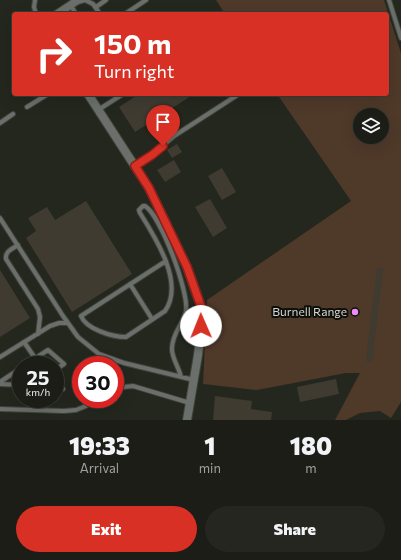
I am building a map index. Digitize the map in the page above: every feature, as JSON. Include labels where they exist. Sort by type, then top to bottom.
[{"type":"street","points":[[89,96],[149,188],[187,267],[203,312],[198,355],[187,420]]},
{"type":"lane","points":[[35,0],[34,7],[35,12]]},
{"type":"lane","points":[[62,12],[75,0]]},
{"type":"lane","points":[[58,12],[85,0],[93,4],[99,12]]},
{"type":"lane","points":[[96,7],[106,0]]},
{"type":"lane","points":[[127,12],[146,0]]},
{"type":"lane","points":[[389,0],[401,38]]},
{"type":"lane","points":[[71,5],[75,12]]},
{"type":"lane","points":[[27,107],[45,96]]},
{"type":"lane","points":[[98,110],[120,96]]},
{"type":"lane","points":[[135,166],[152,155],[174,136],[236,96]]},
{"type":"lane","points":[[0,123],[13,114]]},
{"type":"lane","points":[[166,261],[81,316],[82,320],[88,326],[102,332],[126,337],[165,311],[169,305],[171,292],[166,261],[159,245],[139,210],[143,206],[148,208],[167,242],[184,292],[186,311],[173,338],[172,350],[172,354],[179,368],[181,377]]},
{"type":"lane","points":[[0,218],[78,337],[99,354],[124,363],[194,380]]},
{"type":"lane","points":[[18,245],[8,252],[6,259],[38,309],[40,321],[38,334]]},
{"type":"lane","points":[[130,284],[152,319]]},
{"type":"lane","points":[[0,357],[50,326],[59,323],[68,323]]},
{"type":"lane","points":[[24,342],[34,356]]},
{"type":"lane","points":[[38,356],[48,350],[55,356]]},
{"type":"lane","points":[[0,383],[12,374]]},
{"type":"lane","points":[[0,383],[12,384]]},
{"type":"lane","points":[[124,387],[133,386],[190,403]]},
{"type":"lane","points":[[0,409],[64,411],[81,408]]},
{"type":"shaded area","points":[[216,0],[384,0],[388,12],[224,12]]},
{"type":"shaded area","points":[[389,16],[401,53],[401,402],[391,418],[380,411],[360,413],[346,420],[335,420],[360,373],[346,373],[257,390],[203,384],[207,300],[351,201],[278,96],[389,96]]},
{"type":"building","points":[[136,96],[191,96],[135,132],[119,107]]},
{"type":"building","points":[[166,115],[176,131],[164,138],[154,122]]},
{"type":"building","points":[[177,144],[182,152],[172,158],[167,150]]},
{"type":"building","points":[[174,160],[181,172],[165,182],[157,170]]},
{"type":"building","points":[[222,168],[236,192],[222,200],[208,176]]},
{"type":"building","points":[[210,199],[227,228],[213,237],[195,207]]},
{"type":"building","points":[[86,201],[132,274],[72,312],[26,238],[36,231],[28,218],[47,207],[55,220]]},
{"type":"building","points":[[377,268],[383,269],[372,362],[366,361]]},
{"type":"building","points":[[0,270],[30,318],[0,337]]},
{"type":"building","points":[[336,379],[339,394],[300,402],[297,387]]},
{"type":"building","points":[[215,396],[252,401],[251,409],[272,412],[271,420],[213,420]]},
{"type":"place","name":"Burnell Range","points":[[355,312]]},
{"type":"route","points":[[163,146],[135,166],[149,188],[187,267],[203,312],[201,326]]}]
